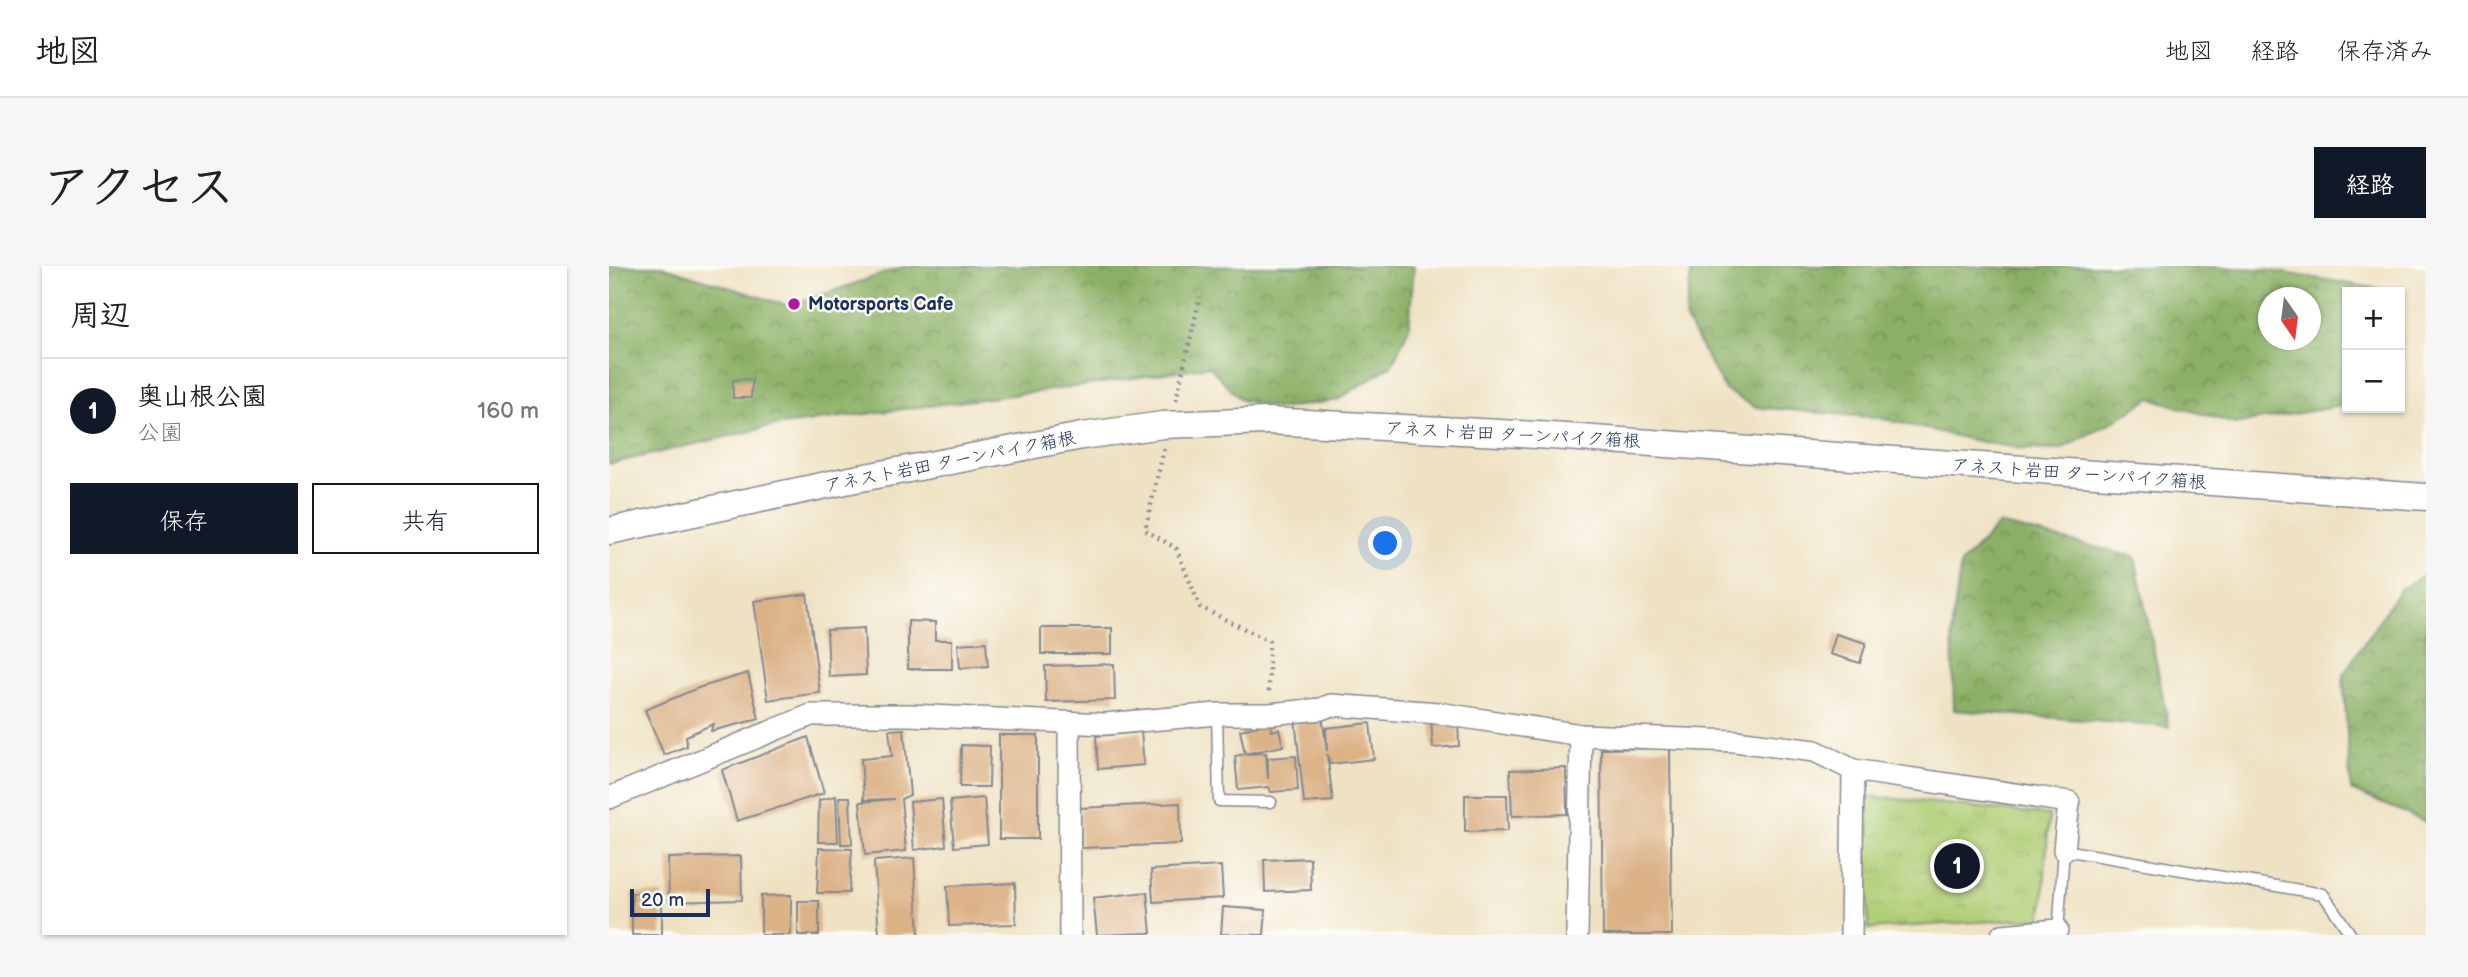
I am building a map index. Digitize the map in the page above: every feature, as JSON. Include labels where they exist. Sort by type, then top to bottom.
[{"type":"street","name":"アネスト岩田 ターンパイク箱根","points":[[609,531],[850,480],[1082,436],[1163,425],[1267,421],[1537,435],[2426,497]]},
{"type":"street","points":[[609,798],[811,715],[909,715],[1105,724],[1217,714],[1269,714],[1321,709],[1331,705],[1438,713],[1581,735],[1735,741],[1815,751],[1853,771],[2069,802],[2064,850]]},
{"type":"street","points":[[1069,722],[1070,935]]},
{"type":"street","points":[[1577,935],[1581,735]]},
{"type":"street","points":[[1851,935],[1853,771]]},
{"type":"street","points":[[2002,935],[2058,933]]},
{"type":"lane","points":[[1217,714],[1219,801],[1271,802]]},
{"type":"lane","points":[[2058,933],[2064,850],[2323,894],[2351,935]]},
{"type":"path","points":[[1176,401],[1200,297]]},
{"type":"path","points":[[1164,449],[1146,530],[1176,548],[1200,607],[1269,641],[1269,714]]},
{"type":"green space","points":[[609,266],[661,266],[789,306],[906,266],[1414,266],[1409,328],[1392,365],[1337,400],[1279,409],[1241,400],[1209,366],[1089,385],[773,426],[609,464]]},
{"type":"green space","points":[[1692,266],[1966,266],[2028,269],[2058,266],[2192,266],[2259,269],[2369,287],[2342,287],[2342,406],[2235,424],[2150,398],[2118,419],[2059,450],[2023,449],[1880,418],[1755,407],[1725,390],[1685,318]]},
{"type":"green space","points":[[1999,524],[2135,557],[2169,727],[1954,710],[1952,626],[1961,564]]},
{"type":"green space","points":[[2426,574],[2426,822],[2351,790],[2343,675],[2400,589]]},
{"type":"green space","points":[[1868,796],[2049,815],[2042,918],[1868,929]]},
{"type":"building","points":[[752,379],[751,398],[733,398],[733,380]]},
{"type":"building","points":[[807,594],[820,693],[768,700],[754,601]]},
{"type":"building","points":[[908,621],[935,622],[935,640],[952,640],[952,669],[908,669]]},
{"type":"building","points":[[864,628],[866,675],[829,677],[827,630]]},
{"type":"building","points":[[1041,628],[1112,628],[1112,654],[1041,654]]},
{"type":"building","points":[[1836,634],[1866,643],[1860,663],[1830,654]]},
{"type":"building","points":[[986,642],[988,666],[960,668],[958,644]]},
{"type":"building","points":[[1114,664],[1115,700],[1046,702],[1045,666]]},
{"type":"building","points":[[748,673],[759,719],[711,731],[713,724],[686,736],[687,746],[664,755],[645,710],[698,688]]},
{"type":"building","points":[[1321,709],[1327,751],[1326,728],[1370,723],[1374,759],[1330,764],[1327,754],[1333,801],[1304,803],[1295,719]]},
{"type":"building","points":[[1269,714],[1272,731],[1279,729],[1283,746],[1245,754],[1240,730],[1258,726],[1256,717]]},
{"type":"building","points":[[1458,718],[1459,746],[1433,748],[1431,719]]},
{"type":"building","points":[[904,729],[910,795],[901,799],[906,851],[865,855],[860,802],[894,799],[864,800],[861,759],[892,756],[889,730]]},
{"type":"building","points":[[1141,732],[1144,765],[1098,769],[1096,736]]},
{"type":"building","points":[[999,735],[1038,735],[1038,839],[999,839]]},
{"type":"building","points":[[808,737],[824,793],[737,821],[722,770]]},
{"type":"building","points":[[961,745],[990,746],[989,787],[960,787]]},
{"type":"building","points":[[1670,748],[1672,935],[1603,935],[1601,749]]},
{"type":"building","points":[[1266,753],[1268,779],[1268,758],[1296,756],[1298,790],[1271,792],[1269,787],[1238,790],[1235,756]]},
{"type":"building","points":[[1566,768],[1567,814],[1512,816],[1510,770]]},
{"type":"building","points":[[1465,795],[1507,795],[1508,831],[1465,832]]},
{"type":"building","points":[[836,796],[838,842],[818,842],[819,800]]},
{"type":"building","points":[[839,797],[850,797],[852,844],[841,844]]},
{"type":"building","points":[[984,798],[988,844],[954,847],[950,801]]},
{"type":"building","points":[[942,799],[946,846],[914,850],[910,802]]},
{"type":"building","points":[[1180,803],[1181,844],[1081,848],[1080,808]]},
{"type":"building","points":[[819,848],[852,849],[849,893],[817,893]]},
{"type":"building","points":[[741,856],[742,900],[669,902],[668,858]]},
{"type":"building","points":[[914,858],[919,935],[879,935],[874,861]]},
{"type":"building","points":[[1310,858],[1311,890],[1265,892],[1264,860]]},
{"type":"building","points":[[1221,866],[1223,898],[1153,902],[1151,870]]},
{"type":"building","points":[[1015,883],[1016,924],[949,926],[947,886]]},
{"type":"building","points":[[1147,892],[1151,933],[1097,935],[1093,898]]},
{"type":"building","points":[[632,893],[662,894],[662,935],[632,935]]},
{"type":"building","points":[[791,895],[791,935],[761,935],[761,896]]},
{"type":"building","points":[[798,901],[819,901],[819,935],[798,935]]},
{"type":"building","points":[[1223,907],[1266,910],[1264,935],[1221,934]]},
{"type":"place","name":"Motorsports Cafe","points":[[794,304]]},
{"type":"place","name":"奥山根公園","points":[[1957,866]]}]
